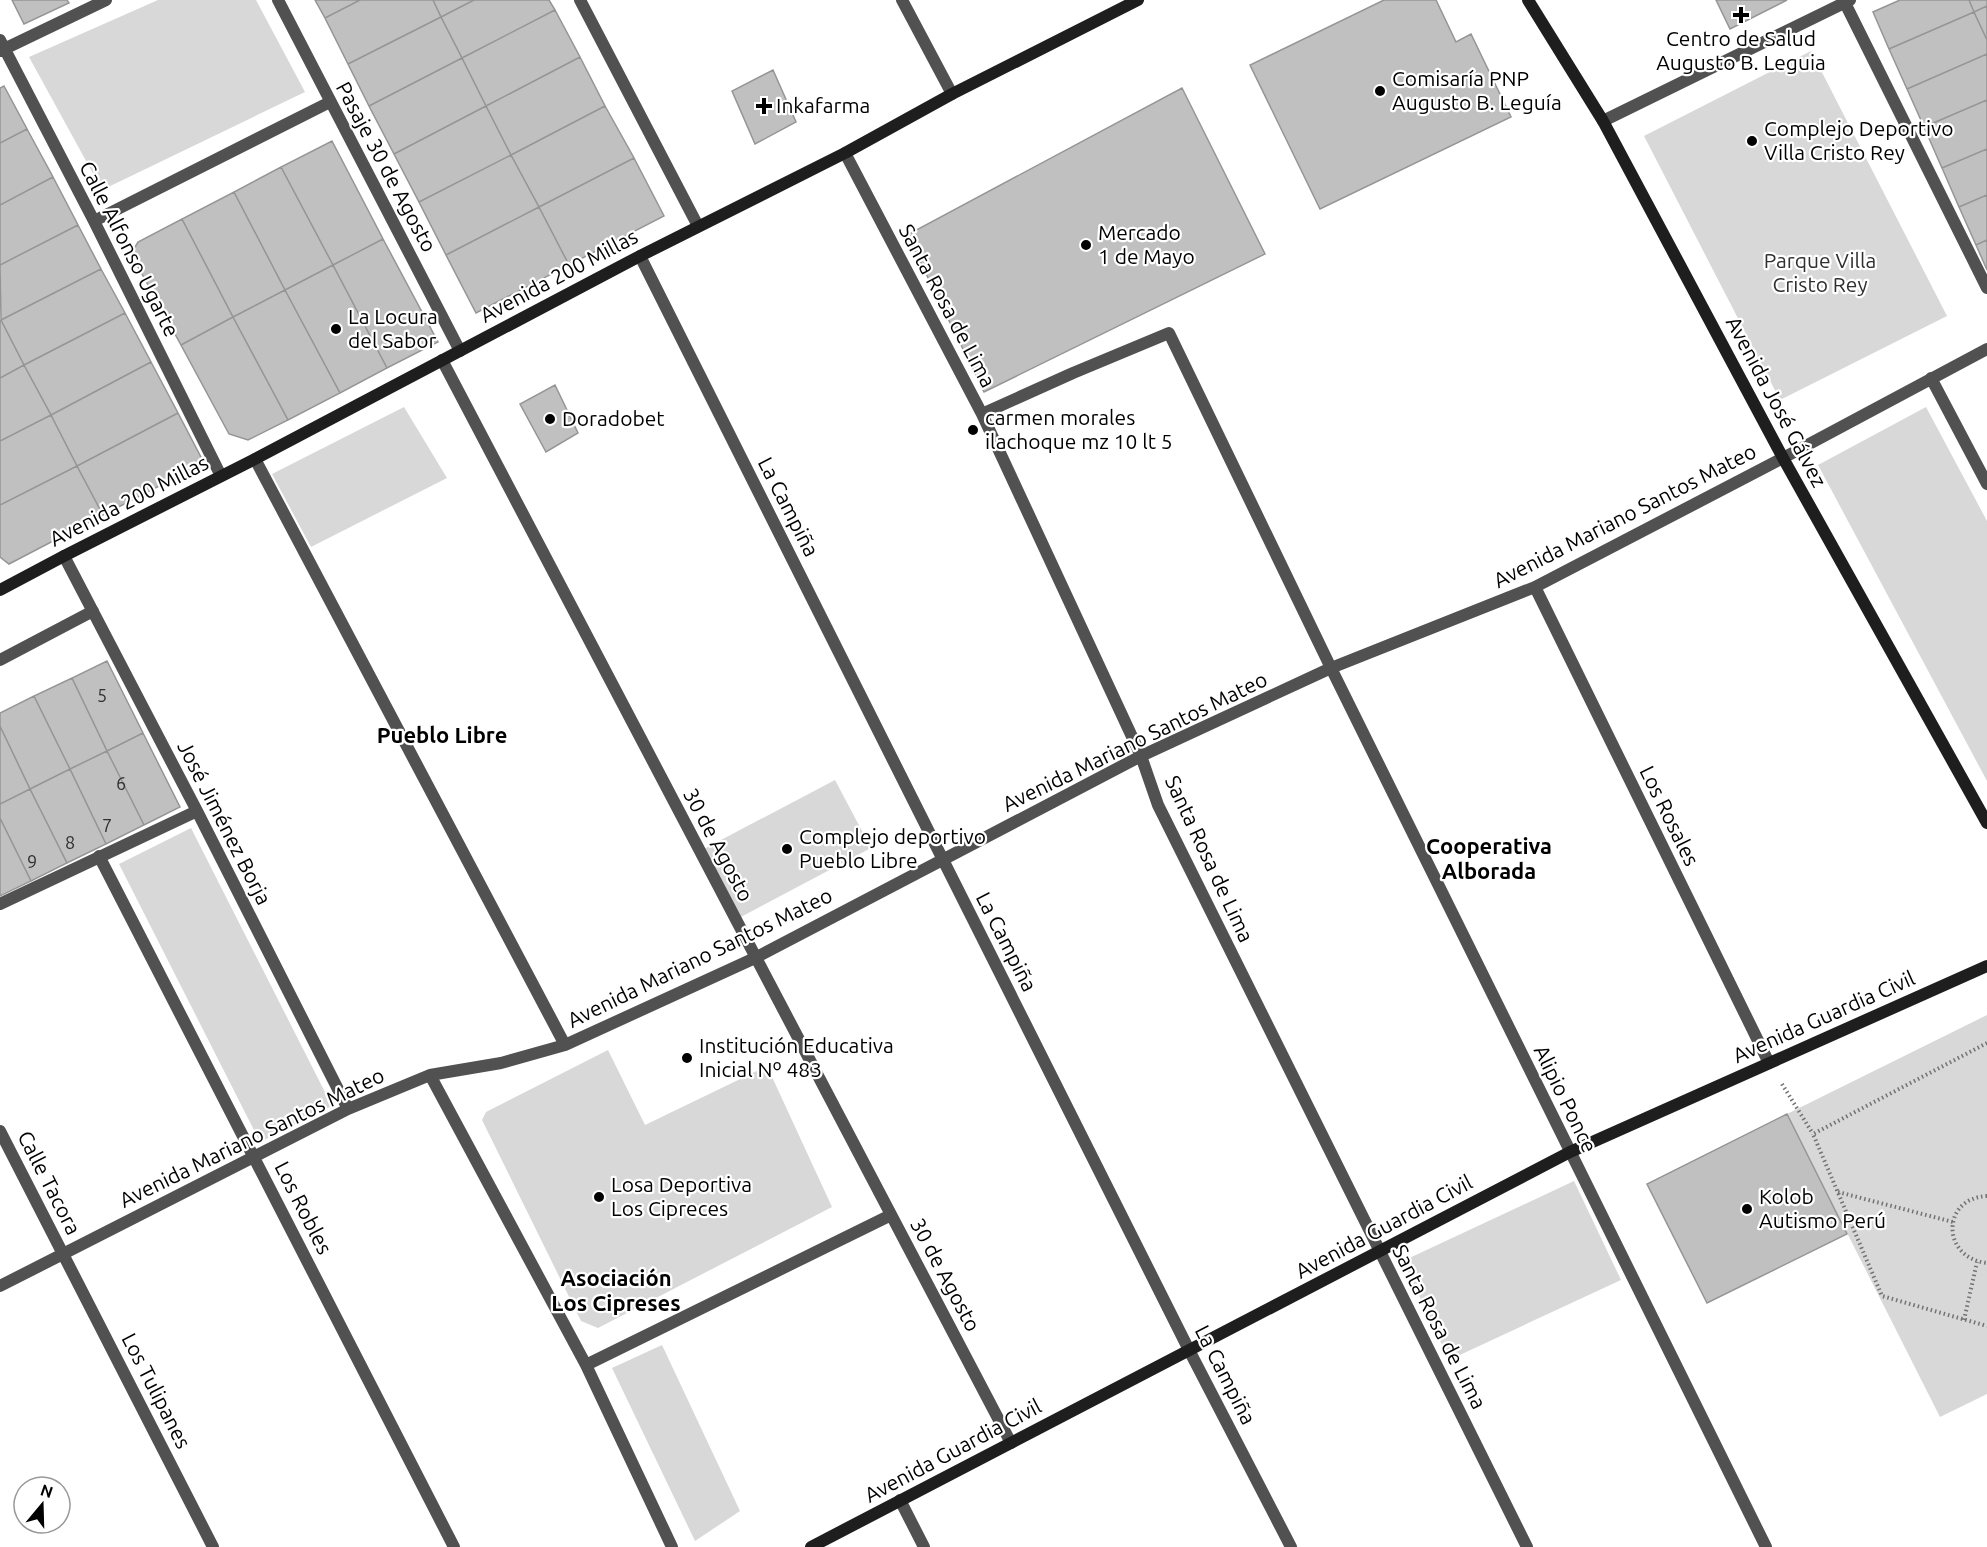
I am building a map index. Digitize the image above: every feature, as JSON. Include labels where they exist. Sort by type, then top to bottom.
[{"type":"street","points":[[1,47],[106,0]]},
{"type":"street","name":"Pasaje 30 de Agosto","points":[[278,0],[460,351]]},
{"type":"street","points":[[580,0],[698,226]]},
{"type":"street","points":[[902,0],[952,94]]},
{"type":"street","name":"Avenida 200 Millas","points":[[0,590],[698,226],[845,153],[952,94],[1138,0]]},
{"type":"street","name":"Avenida José Gálvez","points":[[1528,0],[1604,121],[1783,458],[1987,823]]},
{"type":"street","points":[[1604,121],[1847,1],[1987,288]]},
{"type":"street","name":"Calle Alfonso Ugarte","points":[[1,47],[94,221],[221,476]]},
{"type":"street","points":[[94,221],[330,102]]},
{"type":"street","name":"Santa Rosa de Lima","points":[[845,153],[982,414],[1141,756],[1158,805],[1527,1547]]},
{"type":"street","name":"La Campiña","points":[[640,256],[1189,1350],[1291,1547]]},
{"type":"street","name":"Alipio Ponce","points":[[982,414],[1073,372],[1169,333],[1331,668],[1766,1547]]},
{"type":"street","name":"Avenida Mariano Santos Mateo","points":[[0,1286],[348,1108],[430,1075],[501,1063],[565,1045],[755,958],[1141,756],[1331,668],[1535,587],[1987,349]]},
{"type":"street","name":"30 de Agosto","points":[[441,360],[1011,1443]]},
{"type":"street","points":[[1931,378],[1987,484]]},
{"type":"street","points":[[255,459],[565,1045]]},
{"type":"street","name":"José Jiménez Borja","points":[[64,556],[348,1108]]},
{"type":"street","name":"Los Rosales","points":[[1535,587],[1769,1063]]},
{"type":"street","points":[[0,660],[93,611]]},
{"type":"street","points":[[0,904],[197,811]]},
{"type":"street","name":"Los Robles","points":[[99,856],[454,1547]]},
{"type":"street","name":"Avenida Guardia Civil","points":[[811,1547],[1570,1152],[1987,966]]},
{"type":"street","points":[[430,1075],[586,1365],[672,1547]]},
{"type":"street","name":"Calle Tacora","points":[[0,1131],[63,1253]]},
{"type":"street","points":[[586,1365],[891,1215]]},
{"type":"street","name":"Los Tulipanes","points":[[63,1253],[213,1547]]},
{"type":"street","points":[[900,1500],[924,1547]]},
{"type":"path","points":[[1813,1134],[1987,1043]]},
{"type":"path","points":[[1769,1063],[1813,1134],[1882,1296],[1987,1326]]},
{"type":"path","points":[[1838,1192],[1953,1222]]},
{"type":"path","points":[[1987,1196],[1970,1199],[1962,1205],[1956,1213],[1952,1232],[1960,1251],[1977,1262],[1987,1263]]},
{"type":"path","points":[[1964,1320],[1977,1262]]},
{"type":"green space","points":[[158,0],[256,0],[305,92],[102,190],[29,57]]},
{"type":"green space","name":"Parque Villa Cristo Rey","points":[[1811,51],[1947,316],[1780,400],[1644,136]]},
{"type":"green space","points":[[404,407],[447,478],[311,547],[272,474]]},
{"type":"green space","points":[[1926,407],[1987,521],[1987,781],[1818,465]]},
{"type":"green space","name":"Complejo deportivo Pueblo Libre","points":[[835,780],[871,848],[737,919],[702,850]]},
{"type":"green space","points":[[191,828],[332,1106],[260,1142],[119,864]]},
{"type":"green space","points":[[1987,1015],[1987,1394],[1940,1417],[1787,1114]]},
{"type":"green space","name":"Losa Deportiva Los Cipreces","points":[[608,1050],[645,1125],[767,1066],[832,1207],[598,1328],[581,1321],[482,1120],[486,1112]]},
{"type":"green space","points":[[1574,1181],[1621,1280],[1449,1360],[1403,1261]]},
{"type":"green space","points":[[662,1345],[740,1511],[695,1541],[612,1368]]},
{"type":"building","points":[[12,0],[67,0],[69,3],[24,24]]},
{"type":"building","points":[[315,0],[360,0],[325,18]]},
{"type":"building","points":[[360,0],[433,0],[441,17],[348,64],[325,18]]},
{"type":"building","points":[[433,0],[474,0],[441,17]]},
{"type":"building","points":[[474,0],[549,0],[555,10],[462,58],[441,17]]},
{"type":"building","name":"Comisaría PNP Augusto B. Leguía","points":[[1384,0],[1436,0],[1456,42],[1471,34],[1511,117],[1320,209],[1250,65]]},
{"type":"building","name":"Centro de Salud Augusto B. Leguia","points":[[1716,0],[1787,0],[1730,29]]},
{"type":"building","points":[[1900,0],[1969,0],[1974,12],[1889,49],[1873,12]]},
{"type":"building","points":[[1969,0],[1987,0],[1987,6],[1974,12]]},
{"type":"building","points":[[1987,6],[1987,40],[1974,12]]},
{"type":"building","points":[[555,10],[580,57],[486,106],[462,58]]},
{"type":"building","points":[[1974,12],[1987,40],[1987,54],[1907,89],[1889,49]]},
{"type":"building","points":[[441,17],[462,58],[369,106],[348,64]]},
{"type":"building","points":[[1987,54],[1987,100],[1924,127],[1907,89]]},
{"type":"building","points":[[580,57],[605,106],[511,155],[486,106]]},
{"type":"building","points":[[462,58],[486,106],[394,154],[369,106]]},
{"type":"building","name":"Inkafarma","points":[[773,70],[796,122],[755,144],[732,91]]},
{"type":"building","points":[[4,86],[27,129],[0,143],[0,88]]},
{"type":"building","name":"Mercado 1 de Mayo","points":[[1182,88],[1265,254],[984,392],[907,235]]},
{"type":"building","points":[[1987,100],[1987,149],[1942,168],[1924,127]]},
{"type":"building","points":[[486,106],[511,155],[419,202],[394,154]]},
{"type":"building","points":[[605,106],[634,158],[539,207],[511,155]]},
{"type":"building","points":[[27,129],[53,177],[0,205],[0,143]]},
{"type":"building","points":[[332,141],[383,239],[333,265],[281,167]]},
{"type":"building","points":[[1987,149],[1987,195],[1959,207],[1942,168]]},
{"type":"building","points":[[511,155],[539,207],[446,255],[419,202]]},
{"type":"building","points":[[634,158],[664,216],[569,265],[539,207]]},
{"type":"building","points":[[281,167],[333,265],[285,290],[234,192]]},
{"type":"building","points":[[53,177],[78,225],[0,265],[0,205]]},
{"type":"building","points":[[234,192],[285,290],[233,317],[182,219]]},
{"type":"building","points":[[1987,195],[1987,240],[1976,245],[1959,207]]},
{"type":"building","points":[[539,207],[569,265],[476,313],[446,255]]},
{"type":"building","points":[[182,219],[233,317],[181,345],[131,254],[138,242]]},
{"type":"building","points":[[78,225],[101,269],[1,320],[0,265]]},
{"type":"building","points":[[383,239],[438,342],[387,368],[333,265]]},
{"type":"building","points":[[1987,240],[1987,270],[1976,245]]},
{"type":"building","name":"La Locura del Sabor","points":[[333,265],[387,368],[340,393],[285,290]]},
{"type":"building","points":[[101,269],[125,313],[24,365],[1,320]]},
{"type":"building","points":[[285,290],[340,393],[288,420],[233,317]]},
{"type":"building","points":[[125,313],[151,362],[51,415],[24,365]]},
{"type":"building","points":[[233,317],[288,420],[248,440],[229,434],[181,345]]},
{"type":"building","points":[[0,321],[24,365],[0,378]]},
{"type":"building","points":[[151,362],[178,413],[77,466],[51,415]]},
{"type":"building","points":[[24,365],[51,415],[0,441],[0,378]]},
{"type":"building","name":"Doradobet","points":[[555,385],[578,433],[546,452],[520,404]]},
{"type":"building","points":[[178,413],[204,463],[103,515],[77,466]]},
{"type":"building","points":[[51,415],[77,466],[0,505],[0,441]]},
{"type":"building","points":[[77,466],[103,515],[9,564],[0,557],[0,505]]},
{"type":"building","points":[[107,661],[143,733],[107,751],[72,678]]},
{"type":"building","points":[[72,678],[107,751],[70,769],[34,696]]},
{"type":"building","points":[[34,696],[70,769],[30,789],[0,726],[0,713]]},
{"type":"building","points":[[0,726],[30,789],[0,804]]},
{"type":"building","points":[[143,733],[180,807],[144,825],[107,751]]},
{"type":"building","points":[[107,751],[144,825],[106,844],[70,769]]},
{"type":"building","points":[[70,769],[106,844],[67,863],[30,789]]},
{"type":"building","points":[[30,789],[67,863],[31,881],[0,818],[0,804]]},
{"type":"building","points":[[0,818],[31,881],[0,896]]},
{"type":"building","name":"Kolob Autismo Perú","points":[[1787,1114],[1847,1234],[1707,1303],[1647,1184]]},
{"type":"place","name":"Centro de Salud Augusto B. Leguia","points":[[1741,15]]},
{"type":"place","name":"Comisaría PNP Augusto B. Leguía","points":[[1380,91]]},
{"type":"place","name":"Inkafarma","points":[[764,106]]},
{"type":"place","name":"Complejo Deportivo Villa Cristo Rey","points":[[1752,141]]},
{"type":"place","name":"Mercado 1 de Mayo","points":[[1086,245]]},
{"type":"place","name":"La Locura del Sabor","points":[[336,329]]},
{"type":"place","name":"Doradobet","points":[[550,419]]},
{"type":"place","name":"carmen morales ilachoque mz 10 lt 5","points":[[973,430]]},
{"type":"place","name":"Complejo deportivo Pueblo Libre","points":[[787,849]]},
{"type":"place","name":"Institución Educativa Inicial Nº 483","points":[[687,1058]]},
{"type":"place","name":"Losa Deportiva Los Cipreces","points":[[599,1197]]},
{"type":"place","name":"Kolob Autismo Perú","points":[[1747,1209]]},
{"type":"district","name":"Pueblo Libre","points":[[442,735]]},
{"type":"district","name":"Cooperativa Alborada","points":[[1489,858]]},
{"type":"district","name":"Asociación Los Cipreses","points":[[616,1290]]}]
